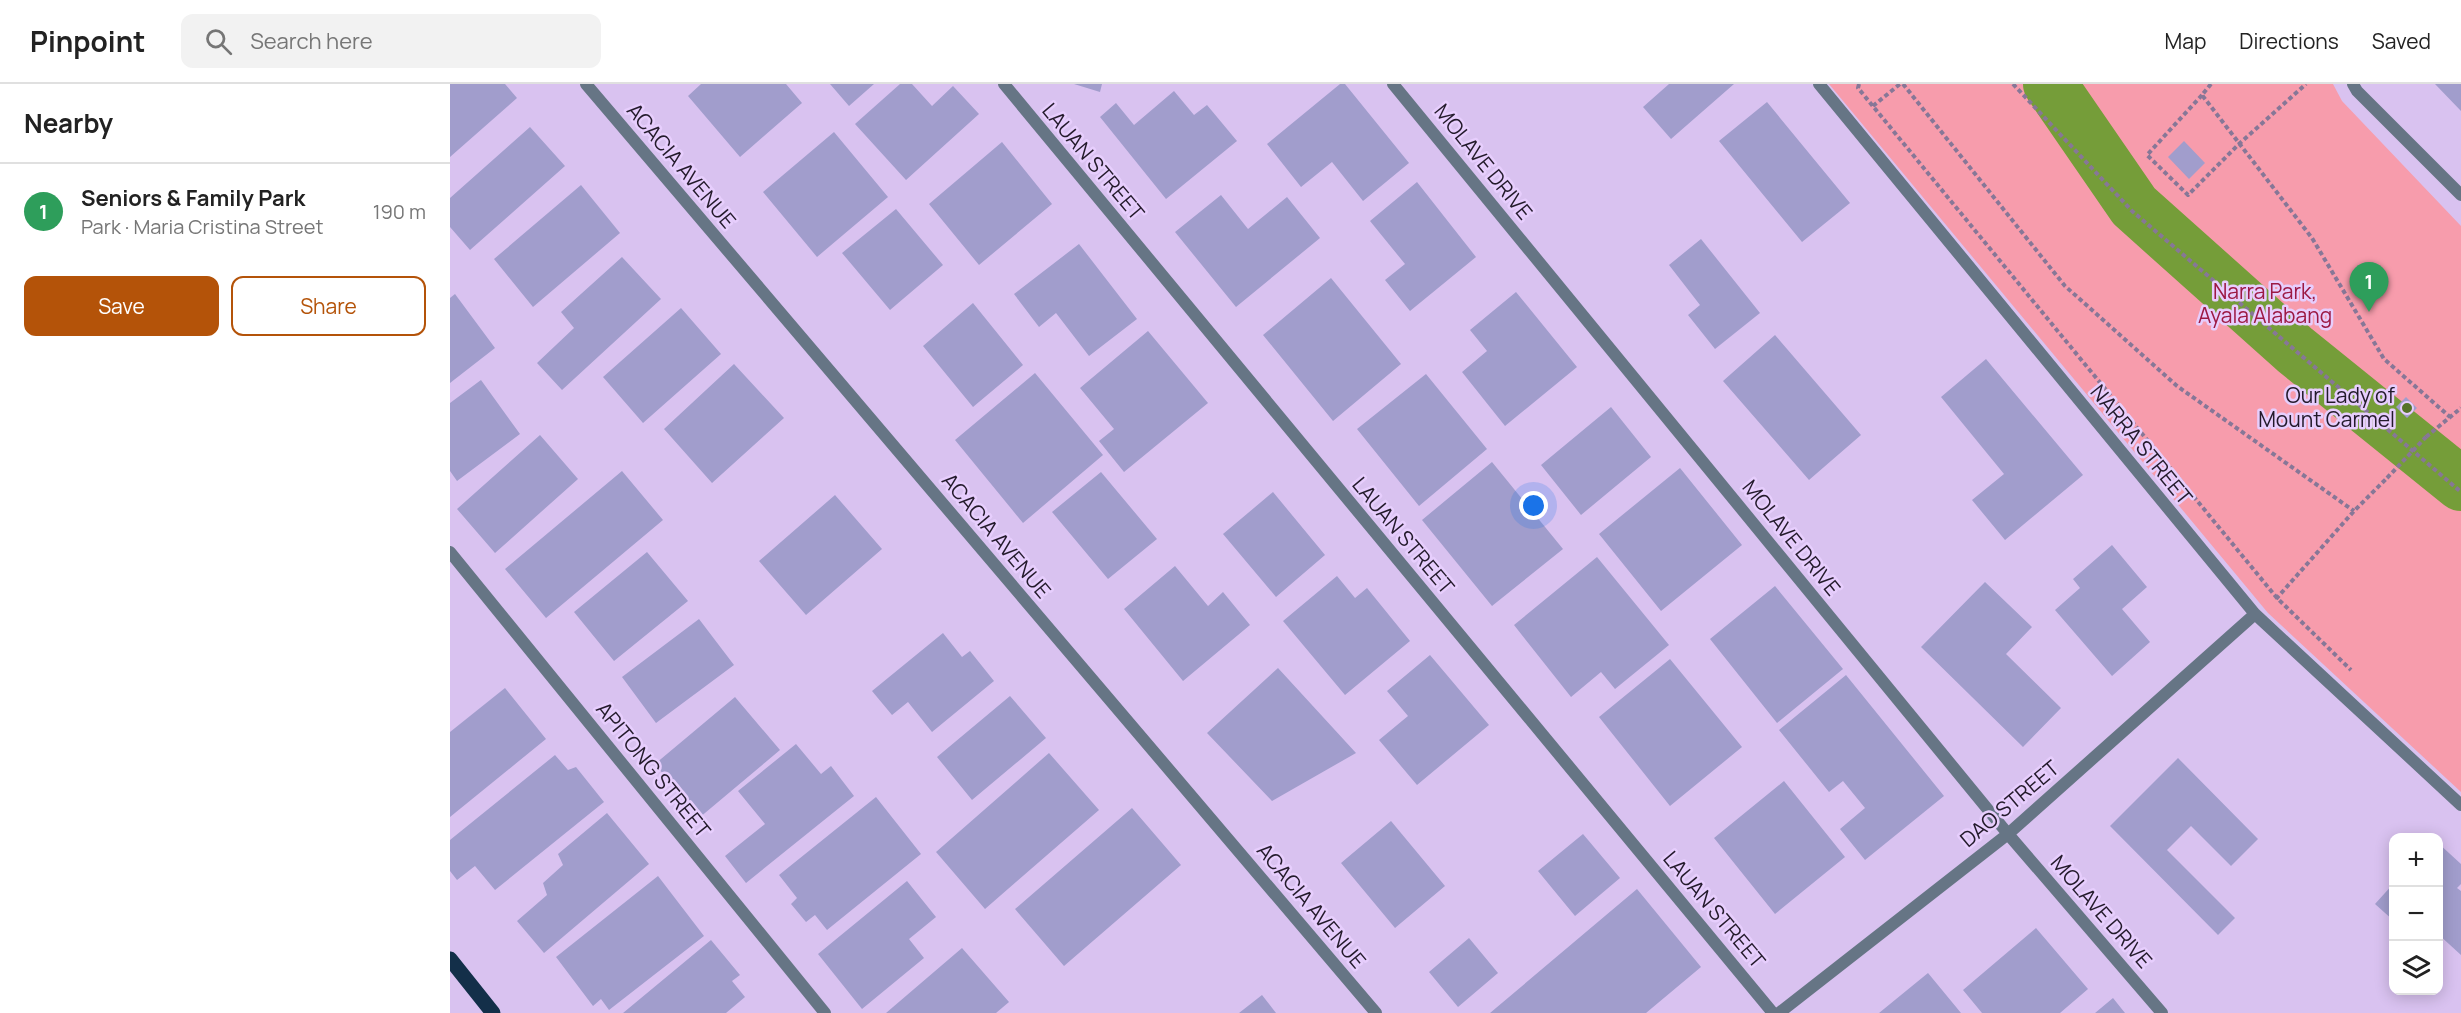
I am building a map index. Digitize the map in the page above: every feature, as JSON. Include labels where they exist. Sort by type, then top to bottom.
[{"type":"main road","points":[[450,959],[493,1013]]},
{"type":"street","name":"ACACIA AVENUE","points":[[586,84],[1376,1013]]},
{"type":"street","name":"LAUAN STREET","points":[[1004,84],[1773,1013]]},
{"type":"street","name":"MOLAVE DRIVE","points":[[1393,84],[2008,834],[2162,1013]]},
{"type":"street","name":"NARRA STREET","points":[[1819,84],[2257,615],[2461,805]]},
{"type":"street","points":[[2353,84],[2357,91],[2461,195]]},
{"type":"street","name":"APITONG STREET","points":[[450,552],[825,1013]]},
{"type":"street","name":"DAO STREET","points":[[1779,1013],[2008,834],[2257,615]]},
{"type":"path","points":[[1859,84],[1858,88],[2277,598],[2352,671]]},
{"type":"path","points":[[1853,124],[1902,84],[2065,286],[2177,386],[2354,511]]},
{"type":"path","points":[[2013,84],[2132,211],[2461,492]]},
{"type":"path","points":[[2211,84],[2147,155],[2188,195],[2306,84]]},
{"type":"path","points":[[2202,95],[2312,238],[2385,359],[2450,417]]},
{"type":"path","points":[[2257,615],[2277,598],[2354,511],[2426,436],[2461,408]]},
{"type":"green space","name":"Narra Park, Ayala Alabang","points":[[1829,84],[2333,84],[2342,101],[2461,226],[2461,792],[2268,613]]},
{"type":"building","points":[[450,84],[505,84],[517,98],[450,157]]},
{"type":"building","points":[[701,84],[786,84],[802,103],[740,157],[688,96]]},
{"type":"building","points":[[830,84],[874,84],[849,106]]},
{"type":"building","points":[[900,84],[912,84],[932,106],[953,86],[979,114],[906,180],[855,124]]},
{"type":"building","points":[[1074,84],[1102,84],[1100,92]]},
{"type":"building","points":[[1340,84],[1345,84],[1409,163],[1363,201],[1332,162],[1301,187],[1267,144]]},
{"type":"building","points":[[1669,84],[1734,84],[1671,139],[1643,107]]},
{"type":"building","points":[[2435,84],[2461,84],[2461,111]]},
{"type":"building","points":[[1174,91],[1194,115],[1207,105],[1237,141],[1166,199],[1100,117],[1116,103],[1134,125]]},
{"type":"building","points":[[1767,102],[1850,203],[1802,242],[1719,141]]},
{"type":"building","points":[[530,127],[565,166],[470,250],[450,227],[450,198]]},
{"type":"building","points":[[834,132],[888,197],[817,257],[763,192]]},
{"type":"building","points":[[2184,141],[2205,163],[2189,179],[2168,157]]},
{"type":"building","points":[[1002,142],[1052,204],[979,265],[929,204]]},
{"type":"building","points":[[1417,182],[1476,257],[1410,311],[1385,280],[1405,264],[1370,221]]},
{"type":"building","points":[[581,185],[620,233],[533,307],[494,259]]},
{"type":"building","points":[[1221,195],[1248,229],[1287,197],[1320,238],[1236,307],[1175,232]]},
{"type":"building","points":[[896,209],[943,265],[890,310],[842,253]]},
{"type":"building","points":[[1701,239],[1760,313],[1715,349],[1688,315],[1700,305],[1669,265]]},
{"type":"building","points":[[1079,244],[1137,319],[1089,356],[1056,313],[1039,327],[1014,294]]},
{"type":"building","points":[[622,257],[661,299],[562,390],[537,363],[574,328],[561,312]]},
{"type":"building","points":[[1331,278],[1401,364],[1333,421],[1263,335]]},
{"type":"building","points":[[1516,292],[1577,367],[1505,426],[1462,372],[1487,351],[1470,330]]},
{"type":"building","points":[[455,294],[495,348],[450,383],[450,298]]},
{"type":"building","points":[[973,303],[1023,365],[973,407],[923,346]]},
{"type":"building","points":[[681,308],[721,354],[643,423],[603,377]]},
{"type":"building","points":[[1148,331],[1208,403],[1124,472],[1099,441],[1114,429],[1080,388]]},
{"type":"building","points":[[1775,335],[1861,435],[1809,480],[1723,381]]},
{"type":"building","points":[[1986,359],[2083,475],[2005,540],[1972,500],[2004,474],[1941,397]]},
{"type":"building","points":[[734,364],[784,418],[712,483],[664,429]]},
{"type":"building","points":[[1035,373],[1103,455],[1023,523],[955,440]]},
{"type":"building","points":[[1426,374],[1487,449],[1419,506],[1357,429]]},
{"type":"building","points":[[481,380],[520,434],[457,481],[450,471],[450,403]]},
{"type":"building","name":"Our Lady of Mount Carmel","points":[[2406,397],[2417,408],[2407,418],[2396,407]]},
{"type":"building","points":[[1611,407],[1651,457],[1581,515],[1541,465]]},
{"type":"building","points":[[540,435],[578,479],[495,553],[457,509]]},
{"type":"building","points":[[1492,462],[1563,549],[1492,606],[1422,520]]},
{"type":"building","points":[[1680,468],[1742,545],[1661,611],[1599,534]]},
{"type":"building","points":[[622,471],[663,520],[546,618],[505,569]]},
{"type":"building","points":[[1101,472],[1157,539],[1108,579],[1052,512]]},
{"type":"building","points":[[1273,492],[1325,555],[1276,597],[1223,534]]},
{"type":"building","points":[[835,495],[882,549],[806,615],[759,561]]},
{"type":"building","points":[[2112,545],[2147,587],[2122,609],[2150,642],[2112,676],[2055,610],[2080,588],[2073,579]]},
{"type":"building","points":[[647,552],[688,601],[614,661],[574,612]]},
{"type":"building","points":[[1597,557],[1669,645],[1615,689],[1601,672],[1571,697],[1514,625]]},
{"type":"building","points":[[1175,566],[1208,606],[1223,592],[1250,625],[1183,681],[1124,609]]},
{"type":"building","points":[[1337,576],[1355,598],[1367,588],[1410,641],[1345,695],[1283,621]]},
{"type":"building","points":[[1985,582],[2032,627],[2006,654],[2061,708],[2023,747],[1921,647]]},
{"type":"building","points":[[1775,586],[1843,669],[1777,723],[1710,639]]},
{"type":"building","points":[[699,619],[734,665],[656,723],[622,677]]},
{"type":"building","points":[[943,633],[962,657],[970,651],[994,681],[932,732],[908,702],[892,715],[872,691]]},
{"type":"building","points":[[1430,655],[1489,725],[1417,785],[1379,740],[1408,716],[1387,691]]},
{"type":"building","points":[[1670,659],[1742,747],[1670,806],[1599,717]]},
{"type":"building","points":[[1278,668],[1356,753],[1272,801],[1207,733]]},
{"type":"building","points":[[1846,675],[1944,796],[1865,860],[1840,829],[1865,808],[1843,781],[1829,792],[1779,730]]},
{"type":"building","points":[[505,688],[546,739],[450,817],[450,732]]},
{"type":"building","points":[[1010,696],[1046,738],[972,800],[937,757]]},
{"type":"building","points":[[735,697],[780,750],[699,818],[655,764]]},
{"type":"building","points":[[796,744],[821,774],[831,766],[854,796],[746,883],[725,856],[765,824],[738,791]]},
{"type":"building","points":[[1049,753],[1099,810],[985,909],[936,852]]},
{"type":"building","points":[[555,755],[568,770],[576,767],[604,802],[495,890],[475,866],[457,880],[450,871],[450,840]]},
{"type":"building","points":[[2178,758],[2258,839],[2231,866],[2191,826],[2167,850],[2235,918],[2218,935],[2110,826]]},
{"type":"building","points":[[1784,781],[1845,857],[1775,914],[1714,838]]},
{"type":"building","points":[[876,797],[921,854],[827,930],[815,915],[806,922],[791,904],[797,898],[779,875]]},
{"type":"building","points":[[1132,808],[1181,865],[1064,966],[1015,909]]},
{"type":"building","points":[[607,813],[649,864],[544,953],[517,921],[547,895],[543,883],[563,865],[558,854]]},
{"type":"building","points":[[1391,821],[1445,886],[1395,928],[1341,863]]},
{"type":"building","points":[[1583,834],[1620,878],[1575,916],[1538,871]]},
{"type":"building","points":[[2443,848],[2461,864],[2461,884],[2457,888],[2461,891],[2461,955],[2443,939]]},
{"type":"building","points":[[658,876],[704,936],[609,1010],[601,999],[593,1006],[556,957]]},
{"type":"building","points":[[907,881],[936,917],[909,939],[924,958],[862,1009],[818,954]]},
{"type":"building","points":[[1637,889],[1701,967],[1646,1013],[1490,1013]]},
{"type":"building","points":[[2389,889],[2389,917],[2375,904]]},
{"type":"building","points":[[2036,928],[2088,989],[2060,1013],[1982,1013],[1963,990]]},
{"type":"building","points":[[1469,938],[1498,973],[1458,1007],[1429,972]]},
{"type":"building","points":[[711,940],[740,975],[732,981],[745,997],[726,1013],[623,1013]]},
{"type":"building","points":[[962,948],[1009,1002],[996,1013],[886,1013]]},
{"type":"building","points":[[1928,973],[1961,1013],[1879,1013]]},
{"type":"building","points":[[1262,995],[1276,1013],[1239,1013]]},
{"type":"building","points":[[2113,998],[2125,1013],[2095,1013]]},
{"type":"waterway","points":[[2050,84],[2134,206],[2295,350],[2461,484]]},
{"type":"place","name":"Seniors & Family Park","points":[[2369,312]]},
{"type":"place","name":"Our Lady of Mount Carmel","points":[[2407,408]]}]
